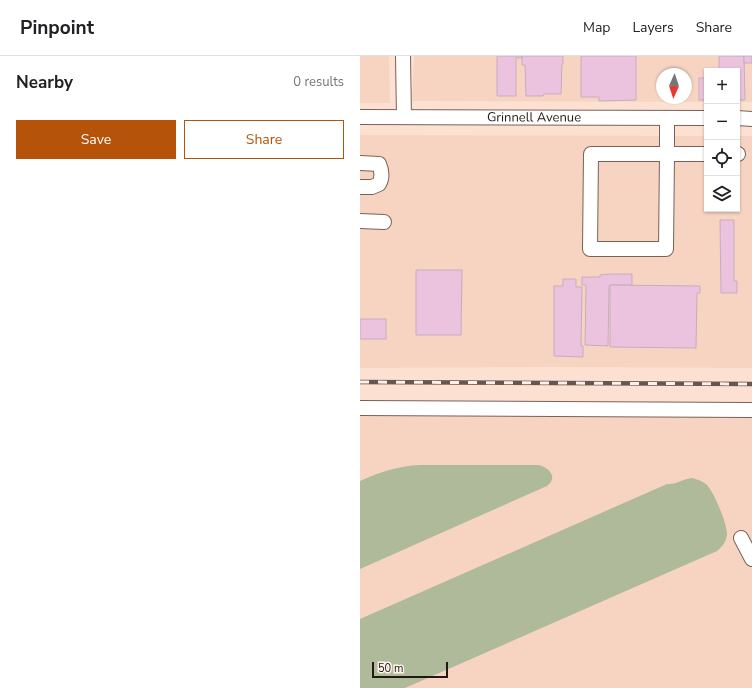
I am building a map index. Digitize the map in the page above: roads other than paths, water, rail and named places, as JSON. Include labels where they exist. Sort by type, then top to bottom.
[{"type":"street","points":[[403,56],[404,117]]},
{"type":"street","name":"Grinnell Avenue","points":[[360,117],[704,118]]},
{"type":"street","points":[[667,118],[667,154],[666,249],[590,249],[591,154],[667,154],[704,154]]},
{"type":"street","points":[[740,118],[752,118]]},
{"type":"street","points":[[360,162],[379,164],[382,179],[379,184],[372,187],[360,187]]},
{"type":"street","points":[[360,221],[384,222]]},
{"type":"street","points":[[360,408],[752,410]]},
{"type":"street","points":[[741,538],[752,559]]},
{"type":"railway","points":[[360,382],[752,384]]}]
